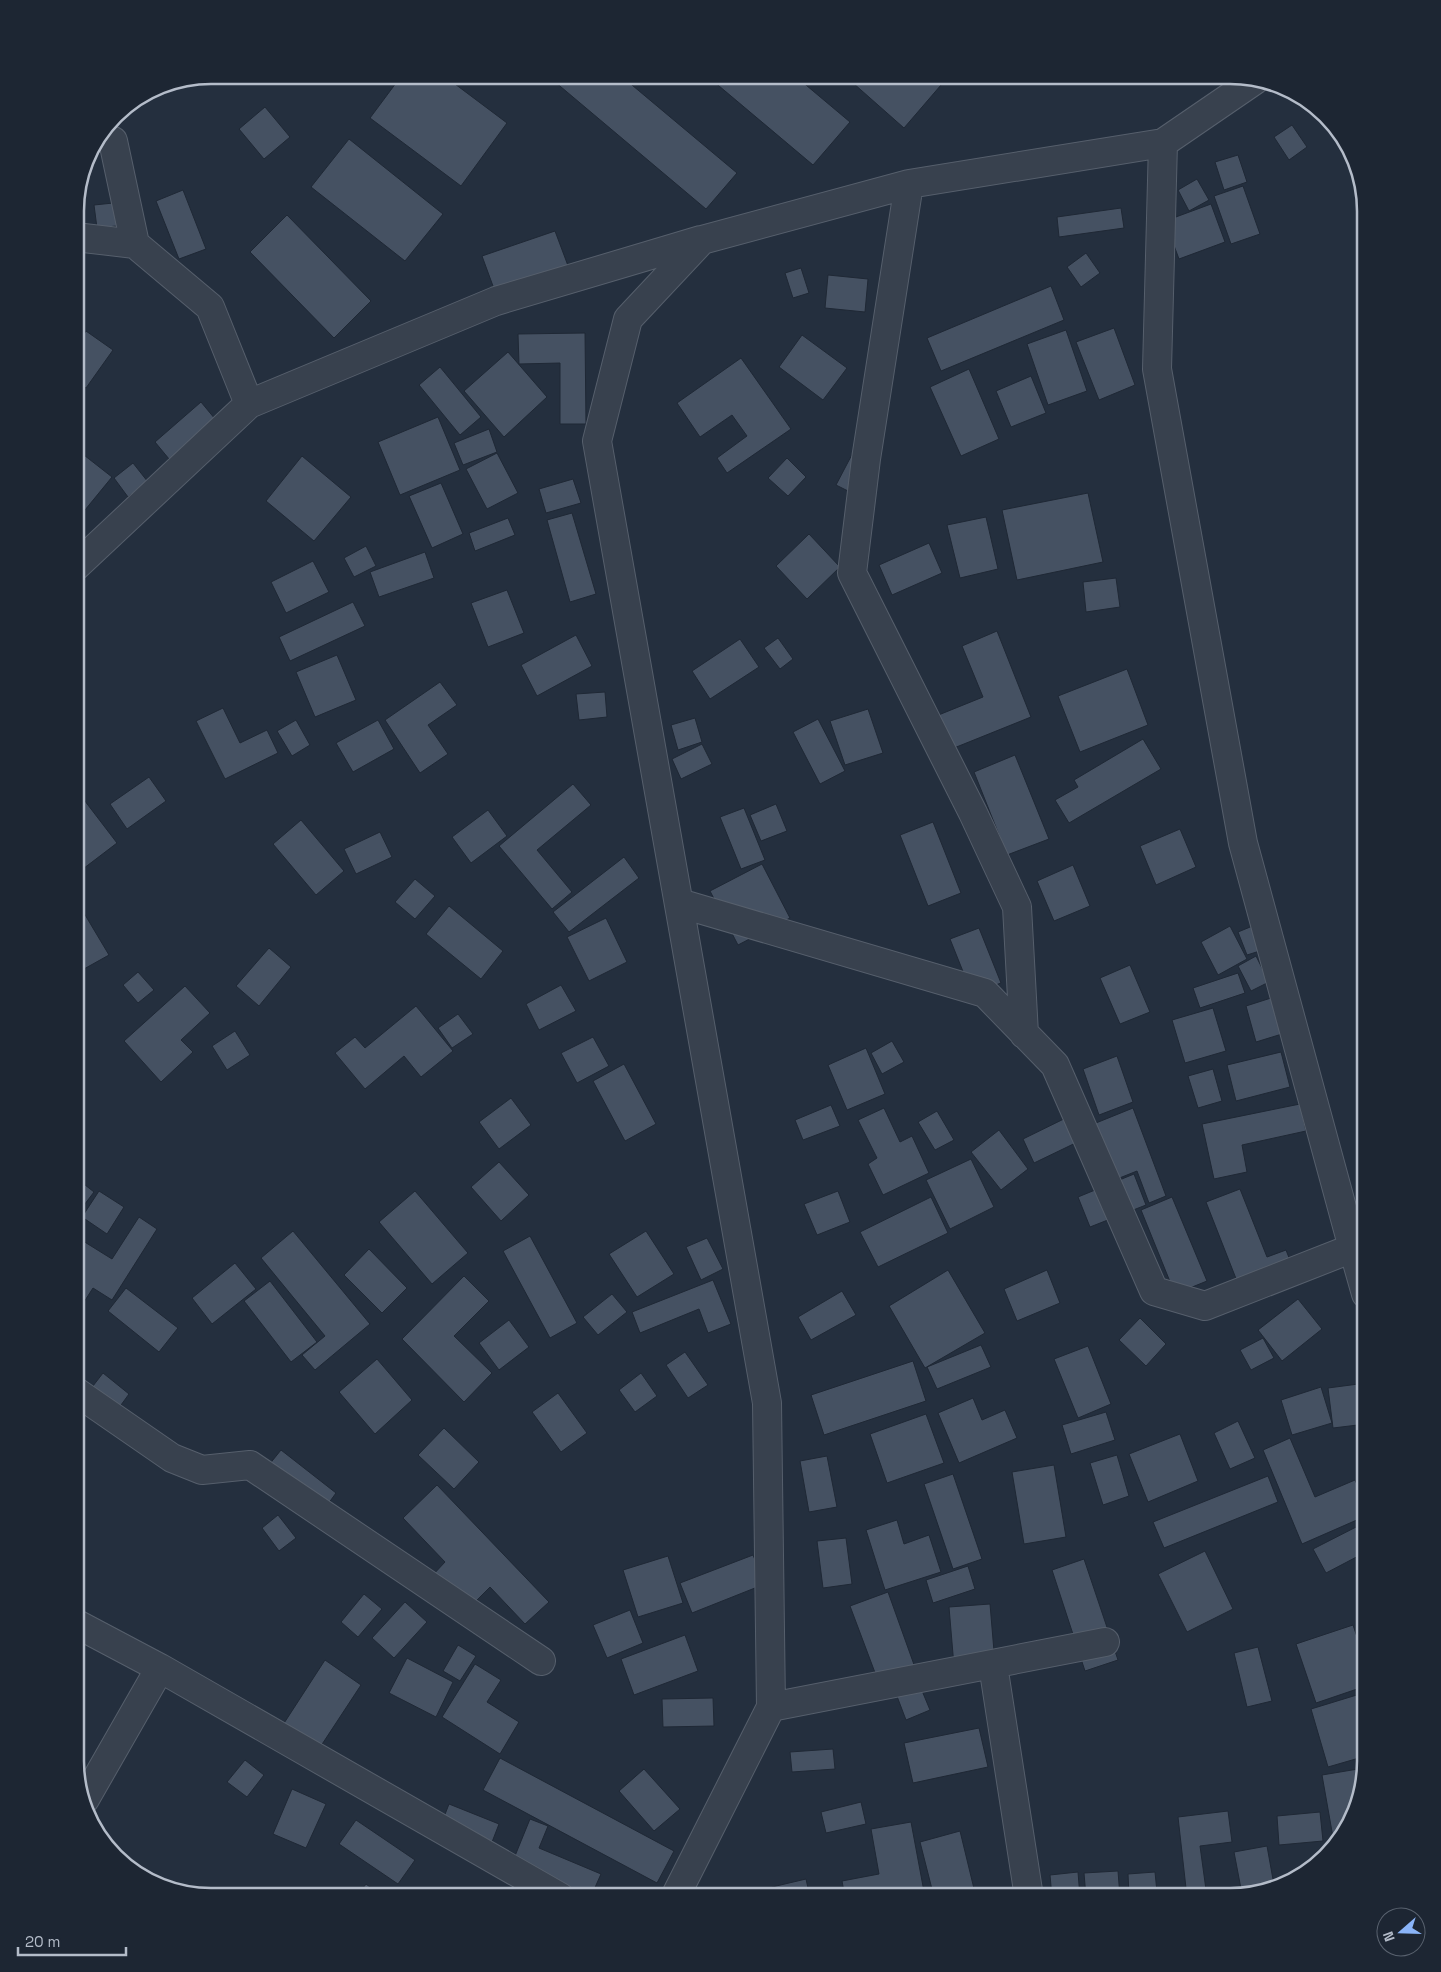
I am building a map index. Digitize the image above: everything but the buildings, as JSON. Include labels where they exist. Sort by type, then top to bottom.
[{"type":"street","points":[[84,559],[249,404],[496,301],[702,240],[909,184],[1163,143],[1248,85]]},
{"type":"street","points":[[107,138],[113,141],[135,244]]},
{"type":"street","points":[[1163,143],[1156,369],[1243,843],[1357,1262]]},
{"type":"street","points":[[909,184],[866,459],[852,573],[973,812],[1017,908],[1024,1034]]},
{"type":"street","points":[[84,238],[135,244],[210,307],[249,404]]},
{"type":"street","points":[[680,1888],[771,1707],[767,1403],[597,441],[628,319],[702,240]]},
{"type":"street","points":[[679,903],[985,993],[1055,1065],[1154,1290],[1205,1306],[1353,1248]]},
{"type":"street","points":[[84,1397],[172,1458],[202,1470],[250,1465],[541,1660]]},
{"type":"street","points":[[84,1627],[160,1668],[544,1888]]},
{"type":"street","points":[[771,1707],[1106,1642]]},
{"type":"street","points":[[993,1664],[1028,1888]]},
{"type":"street","points":[[88,1794],[160,1668]]}]
